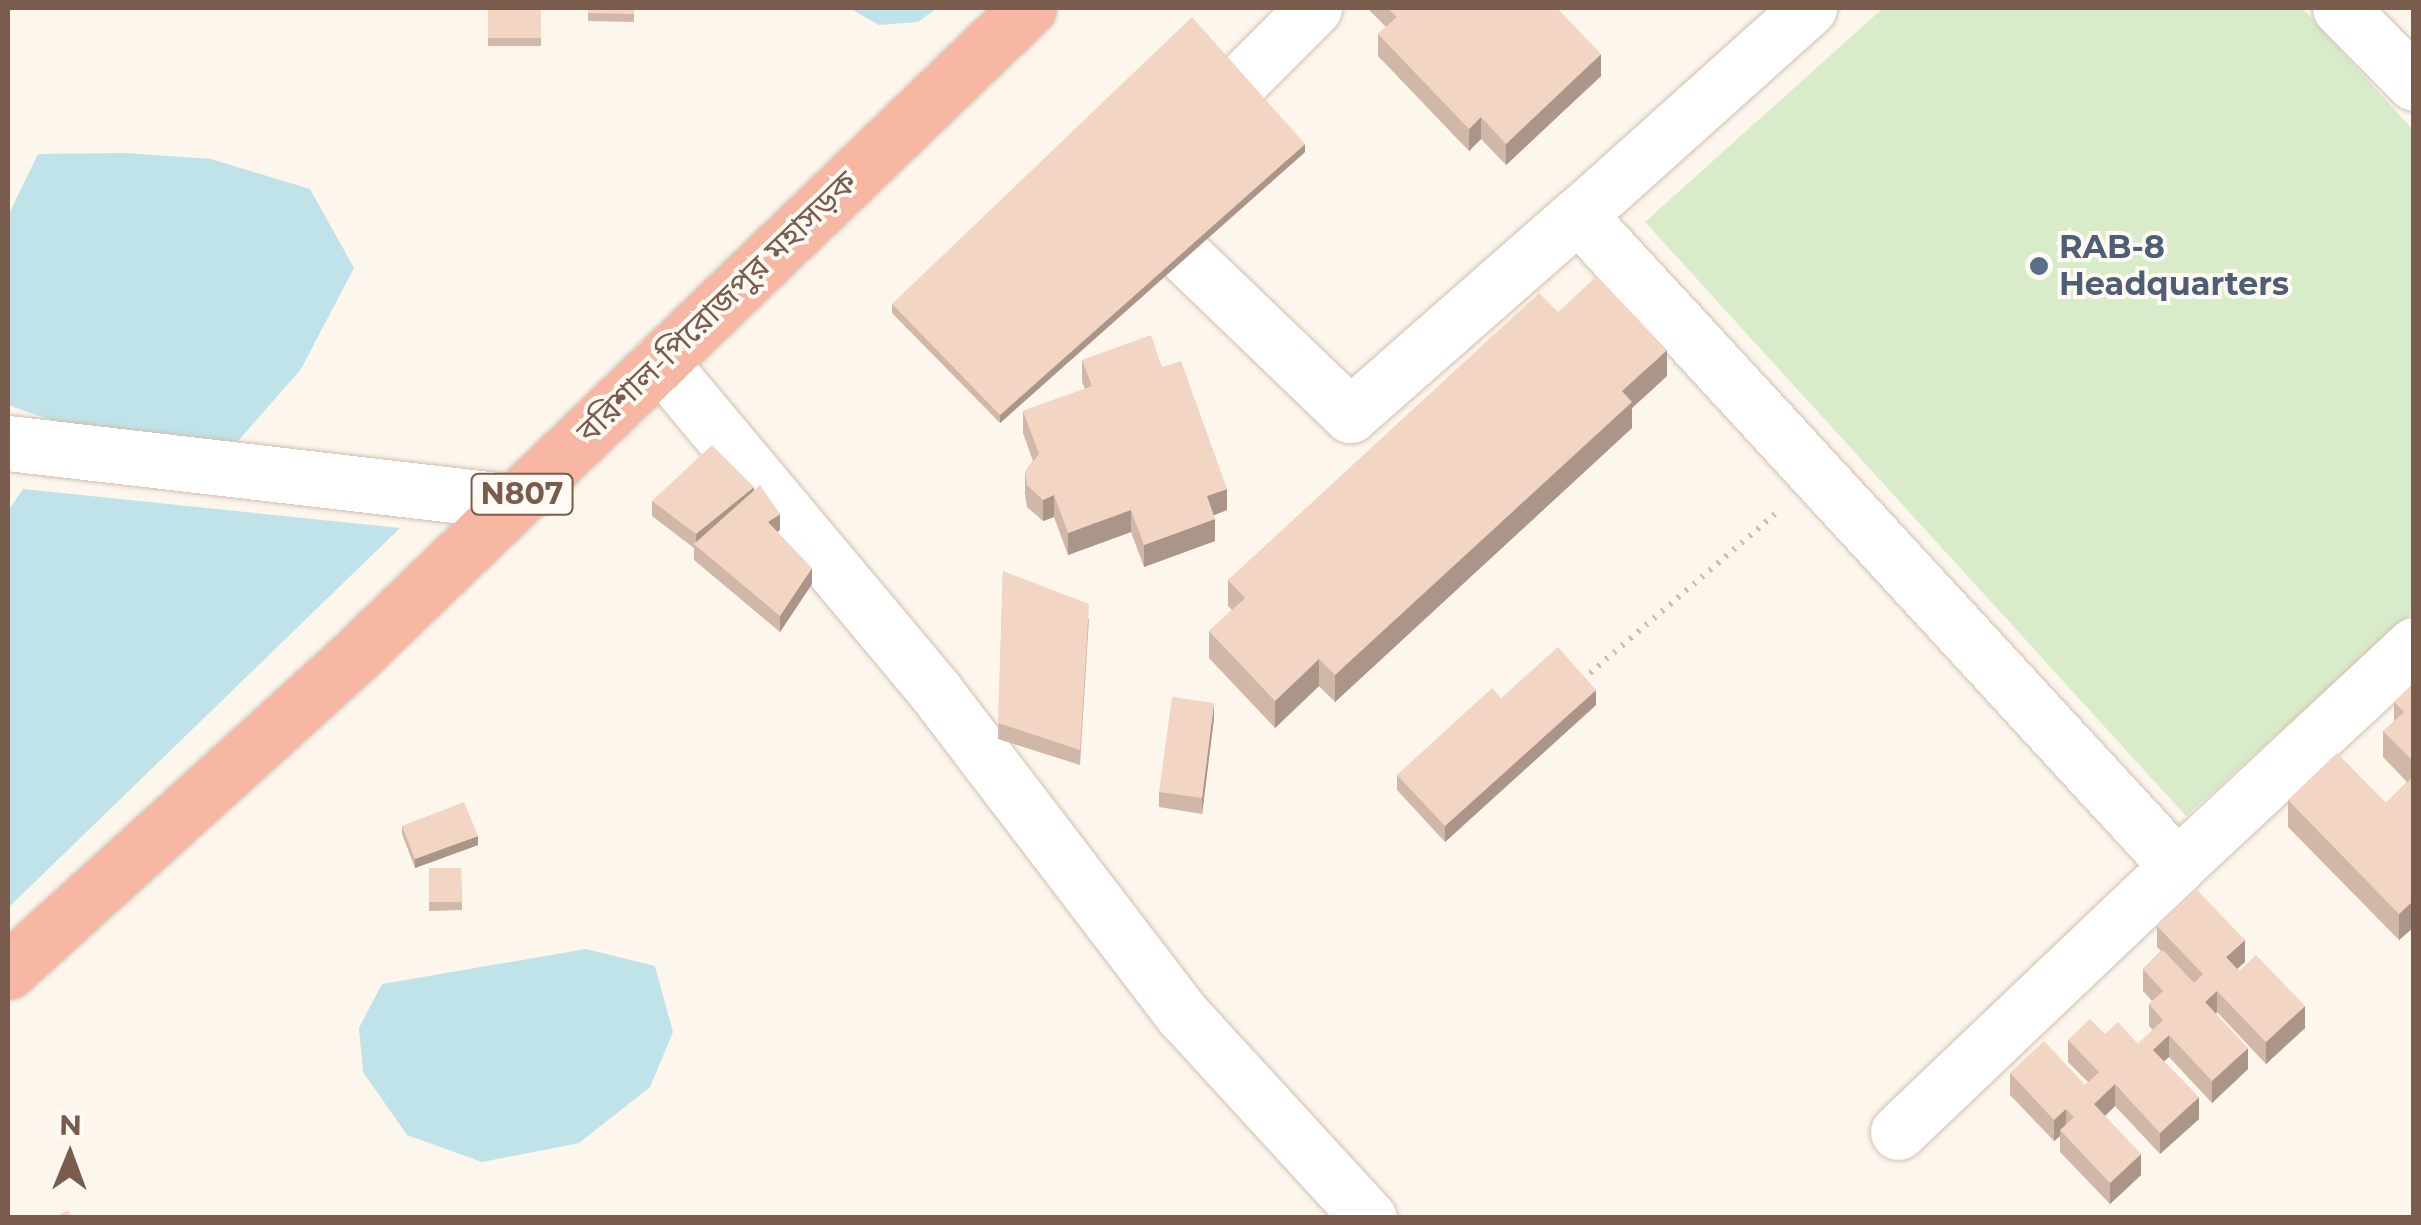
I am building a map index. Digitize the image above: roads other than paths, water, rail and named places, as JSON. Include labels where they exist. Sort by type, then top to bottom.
[{"type":"highway","name":"বরিশাল-পিরোজপুর মহাসড়ক","points":[[8,971],[514,502],[1028,8]]},
{"type":"street","points":[[1242,80],[1314,8]]},
{"type":"street","points":[[1186,257],[1350,415],[1810,8]]},
{"type":"street","points":[[2340,8],[2414,82]]},
{"type":"street","points":[[1578,215],[1816,479],[2176,866]]},
{"type":"street","points":[[660,362],[935,691],[1182,1014],[1369,1218]]},
{"type":"street","points":[[8,444],[514,502]]},
{"type":"street","points":[[1898,1132],[2414,645]]},
{"type":"water","points":[[849,8],[937,8],[918,22],[879,25]]},
{"type":"water","points":[[126,153],[211,159],[310,189],[354,268],[301,369],[238,441],[116,443],[8,405],[8,216],[38,154]]},
{"type":"water","points":[[23,489],[400,528],[8,908],[8,511]]},
{"type":"water","points":[[586,949],[655,966],[673,1032],[650,1087],[579,1143],[482,1162],[407,1135],[363,1072],[359,1028],[382,984]]},
{"type":"place","name":"RAB-8 Headquarters","points":[[2039,266]]}]
